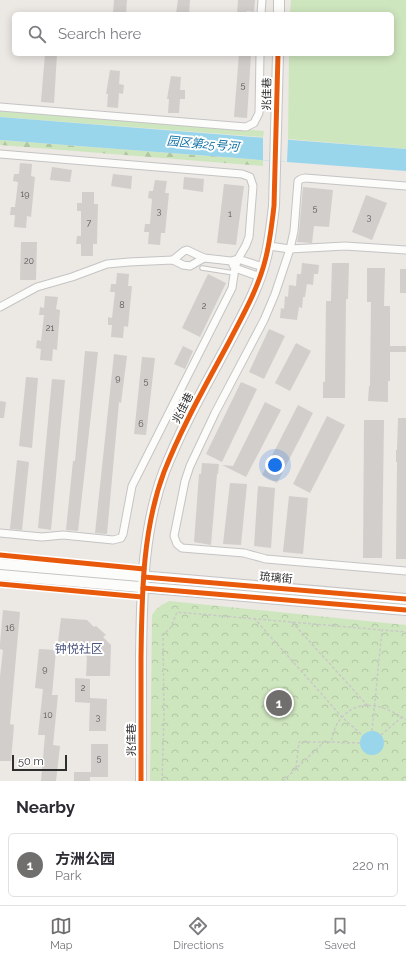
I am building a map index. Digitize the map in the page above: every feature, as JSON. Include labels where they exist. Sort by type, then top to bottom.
[{"type":"main road","points":[[279,0],[279,12]]},
{"type":"main road","name":"兆佳巷","points":[[141,781],[143,588],[148,538],[158,492],[164,473],[190,415],[249,303],[262,272],[269,246],[273,218],[278,56]]},
{"type":"main road","name":"琉璃街","points":[[0,564],[406,598]]},
{"type":"main road","name":"琉璃街","points":[[0,575],[406,610]]},
{"type":"street","points":[[261,12],[262,0]]},
{"type":"street","points":[[0,107],[246,127],[254,123],[259,113],[260,56]]},
{"type":"street","points":[[0,154],[247,175],[252,180],[253,186],[249,237],[234,265],[232,288],[132,486],[121,538],[113,540],[63,535],[42,537],[0,533]]},
{"type":"street","points":[[406,186],[305,178],[299,180],[297,184],[294,231],[290,249],[275,294],[264,320],[215,412],[190,466],[185,481],[182,502],[174,532],[175,540],[179,547],[182,548],[244,553],[266,559],[406,571]]},
{"type":"street","points":[[269,246],[290,249],[345,246],[406,250]]},
{"type":"street","points":[[173,260],[187,250],[204,258],[262,272]]},
{"type":"street","points":[[0,307],[37,287],[72,277],[107,264],[173,260],[190,266],[204,258]]},
{"type":"lane","points":[[202,268],[234,265]]},
{"type":"path","points":[[162,781],[164,717],[163,635],[171,627],[177,612],[406,632]]},
{"type":"path","points":[[254,618],[342,716],[362,735]]},
{"type":"path","points":[[292,622],[368,706]]},
{"type":"path","points":[[372,731],[382,630]]},
{"type":"path","points":[[331,742],[336,726],[342,716],[350,710],[375,705],[388,709],[406,720]]},
{"type":"path","points":[[381,735],[402,717]]},
{"type":"path","points":[[296,768],[298,742],[360,743]]},
{"type":"path","points":[[283,781],[323,743]]},
{"type":"green space","points":[[291,0],[406,0],[406,149],[288,139],[289,56],[394,56],[394,12],[290,12]]},
{"type":"green space","points":[[0,110],[264,131],[263,137],[0,117]]},
{"type":"green space","points":[[0,140],[263,160],[263,166],[0,145]]},
{"type":"green space","points":[[169,601],[406,625],[406,781],[150,781],[152,615],[158,608]]},
{"type":"water","name":"园区第25号河","points":[[0,117],[406,149],[406,171],[0,140]]},
{"type":"water","points":[[372,731],[377,732],[383,738],[383,748],[377,754],[372,755],[367,754],[361,748],[360,743],[361,738],[367,732]]},
{"type":"pier","points":[[263,137],[288,139],[287,162],[263,160]]},
{"type":"building","points":[[114,0],[127,0],[126,12],[113,12]]},
{"type":"building","points":[[178,0],[190,0],[189,12],[176,12]]},
{"type":"building","points":[[238,0],[255,0],[254,12],[237,12]]},
{"type":"building","points":[[45,56],[57,56],[54,103],[41,102]]},
{"type":"building","points":[[239,56],[251,56],[247,118],[234,117]]},
{"type":"building","points":[[110,70],[120,71],[119,84],[124,85],[123,94],[119,93],[118,108],[107,107],[108,94],[106,94]]},
{"type":"building","points":[[171,76],[181,77],[180,90],[185,90],[185,99],[180,99],[179,113],[168,113],[169,99],[167,99]]},
{"type":"building","points":[[20,163],[32,164],[31,176],[35,177],[31,217],[27,216],[26,228],[14,227],[15,215],[10,215],[11,207],[15,207],[18,182],[13,181],[14,174],[19,174]]},
{"type":"building","points":[[52,167],[72,170],[70,182],[50,180]]},
{"type":"building","points":[[113,174],[132,176],[131,189],[111,186]]},
{"type":"building","points":[[184,177],[204,179],[203,192],[183,189]]},
{"type":"building","points":[[155,180],[167,181],[165,193],[169,193],[165,233],[161,233],[160,245],[148,244],[149,232],[144,232],[145,224],[150,224],[152,199],[148,198],[149,191],[153,191]]},
{"type":"building","points":[[224,184],[244,186],[236,245],[217,243]]},
{"type":"building","points":[[303,187],[333,190],[329,227],[314,226],[312,243],[297,242]]},
{"type":"building","points":[[82,192],[94,192],[94,204],[98,204],[97,244],[93,244],[93,256],[81,256],[81,244],[76,244],[77,236],[81,236],[81,211],[77,211],[77,203],[82,203]]},
{"type":"building","points":[[366,195],[387,203],[372,240],[352,232]]},
{"type":"building","points":[[21,242],[37,242],[36,280],[20,280]]},
{"type":"building","points":[[302,263],[319,265],[318,274],[314,274],[313,285],[307,284],[305,297],[303,297],[302,308],[299,307],[297,320],[280,318],[281,308],[284,309],[285,296],[288,297],[289,285],[296,286],[297,274],[301,274]]},
{"type":"building","points":[[332,263],[349,263],[348,299],[346,299],[345,398],[323,398],[323,382],[325,382],[326,301],[331,301]]},
{"type":"building","points":[[367,268],[385,268],[384,306],[390,306],[390,346],[406,346],[406,352],[390,352],[388,402],[368,401],[370,386],[371,302],[367,302]]},
{"type":"building","points":[[400,269],[406,269],[406,293],[400,293]]},
{"type":"building","points":[[117,273],[129,274],[128,286],[132,286],[128,327],[124,326],[123,338],[111,337],[112,325],[108,325],[108,317],[112,318],[115,292],[110,292],[111,284],[116,284]]},
{"type":"building","points":[[208,274],[226,283],[200,337],[182,328]]},
{"type":"building","points":[[45,296],[58,297],[56,309],[60,310],[57,350],[53,349],[52,361],[40,360],[41,349],[36,348],[37,340],[41,341],[44,315],[39,315],[40,307],[44,308]]},
{"type":"building","points":[[269,329],[285,336],[264,379],[249,372]]},
{"type":"building","points":[[296,343],[311,351],[290,391],[275,383]]},
{"type":"building","points":[[183,346],[193,351],[185,369],[174,364]]},
{"type":"building","points":[[85,351],[98,352],[78,531],[66,530],[73,461],[75,461]]},
{"type":"building","points":[[114,354],[127,356],[121,403],[119,402],[107,534],[95,533]]},
{"type":"building","points":[[142,357],[155,358],[146,435],[134,434]]},
{"type":"building","points":[[26,377],[38,378],[32,448],[19,446]]},
{"type":"building","points":[[52,379],[65,380],[51,530],[38,528]]},
{"type":"building","points":[[241,382],[257,389],[222,462],[206,454]]},
{"type":"building","points":[[0,401],[6,402],[4,418],[0,418]]},
{"type":"building","points":[[265,402],[281,410],[246,477],[222,465],[233,466]]},
{"type":"building","points":[[298,405],[313,413],[277,483],[262,475]]},
{"type":"building","points":[[327,416],[345,425],[310,493],[293,484]]},
{"type":"building","points":[[398,418],[406,418],[406,559],[396,559],[396,450]]},
{"type":"building","points":[[364,420],[384,420],[382,558],[363,558]]},
{"type":"building","points":[[17,460],[29,462],[22,530],[10,529]]},
{"type":"building","points":[[202,463],[219,464],[211,545],[194,542],[199,474],[201,474]]},
{"type":"building","points":[[230,483],[247,484],[241,545],[223,544]]},
{"type":"building","points":[[258,486],[275,488],[271,548],[254,546]]},
{"type":"building","points":[[289,496],[308,498],[303,554],[283,552]]},
{"type":"building","points":[[3,610],[20,612],[10,724],[14,725],[11,761],[0,761],[0,677],[3,650],[0,649],[0,644]]},
{"type":"building","points":[[61,618],[87,620],[106,635],[103,637],[111,645],[110,676],[86,676],[87,657],[73,644],[58,642]]},
{"type":"building","points":[[39,649],[56,650],[52,695],[58,695],[53,745],[60,746],[56,781],[41,781],[45,735],[38,735],[43,689],[35,688]]},
{"type":"building","points":[[75,678],[90,679],[90,698],[107,699],[106,731],[89,731],[90,703],[75,702]]},
{"type":"building","points":[[91,744],[108,744],[108,777],[90,777],[90,781],[74,781],[74,772],[91,772]]},
{"type":"cycle path","points":[[141,781],[142,610],[147,540],[151,517],[164,472],[171,455],[195,405],[246,310],[263,268],[269,245],[274,206],[278,56]]},
{"type":"cycle path","points":[[0,555],[144,569]]},
{"type":"cycle path","points":[[144,577],[406,599]]},
{"type":"cycle path","points":[[0,584],[142,597]]},
{"type":"cycle path","points":[[143,588],[406,610]]},
{"type":"place","name":"方洲公园","points":[[279,703]]},
{"type":"district","name":"钟悦社区","points":[[79,649]]}]
